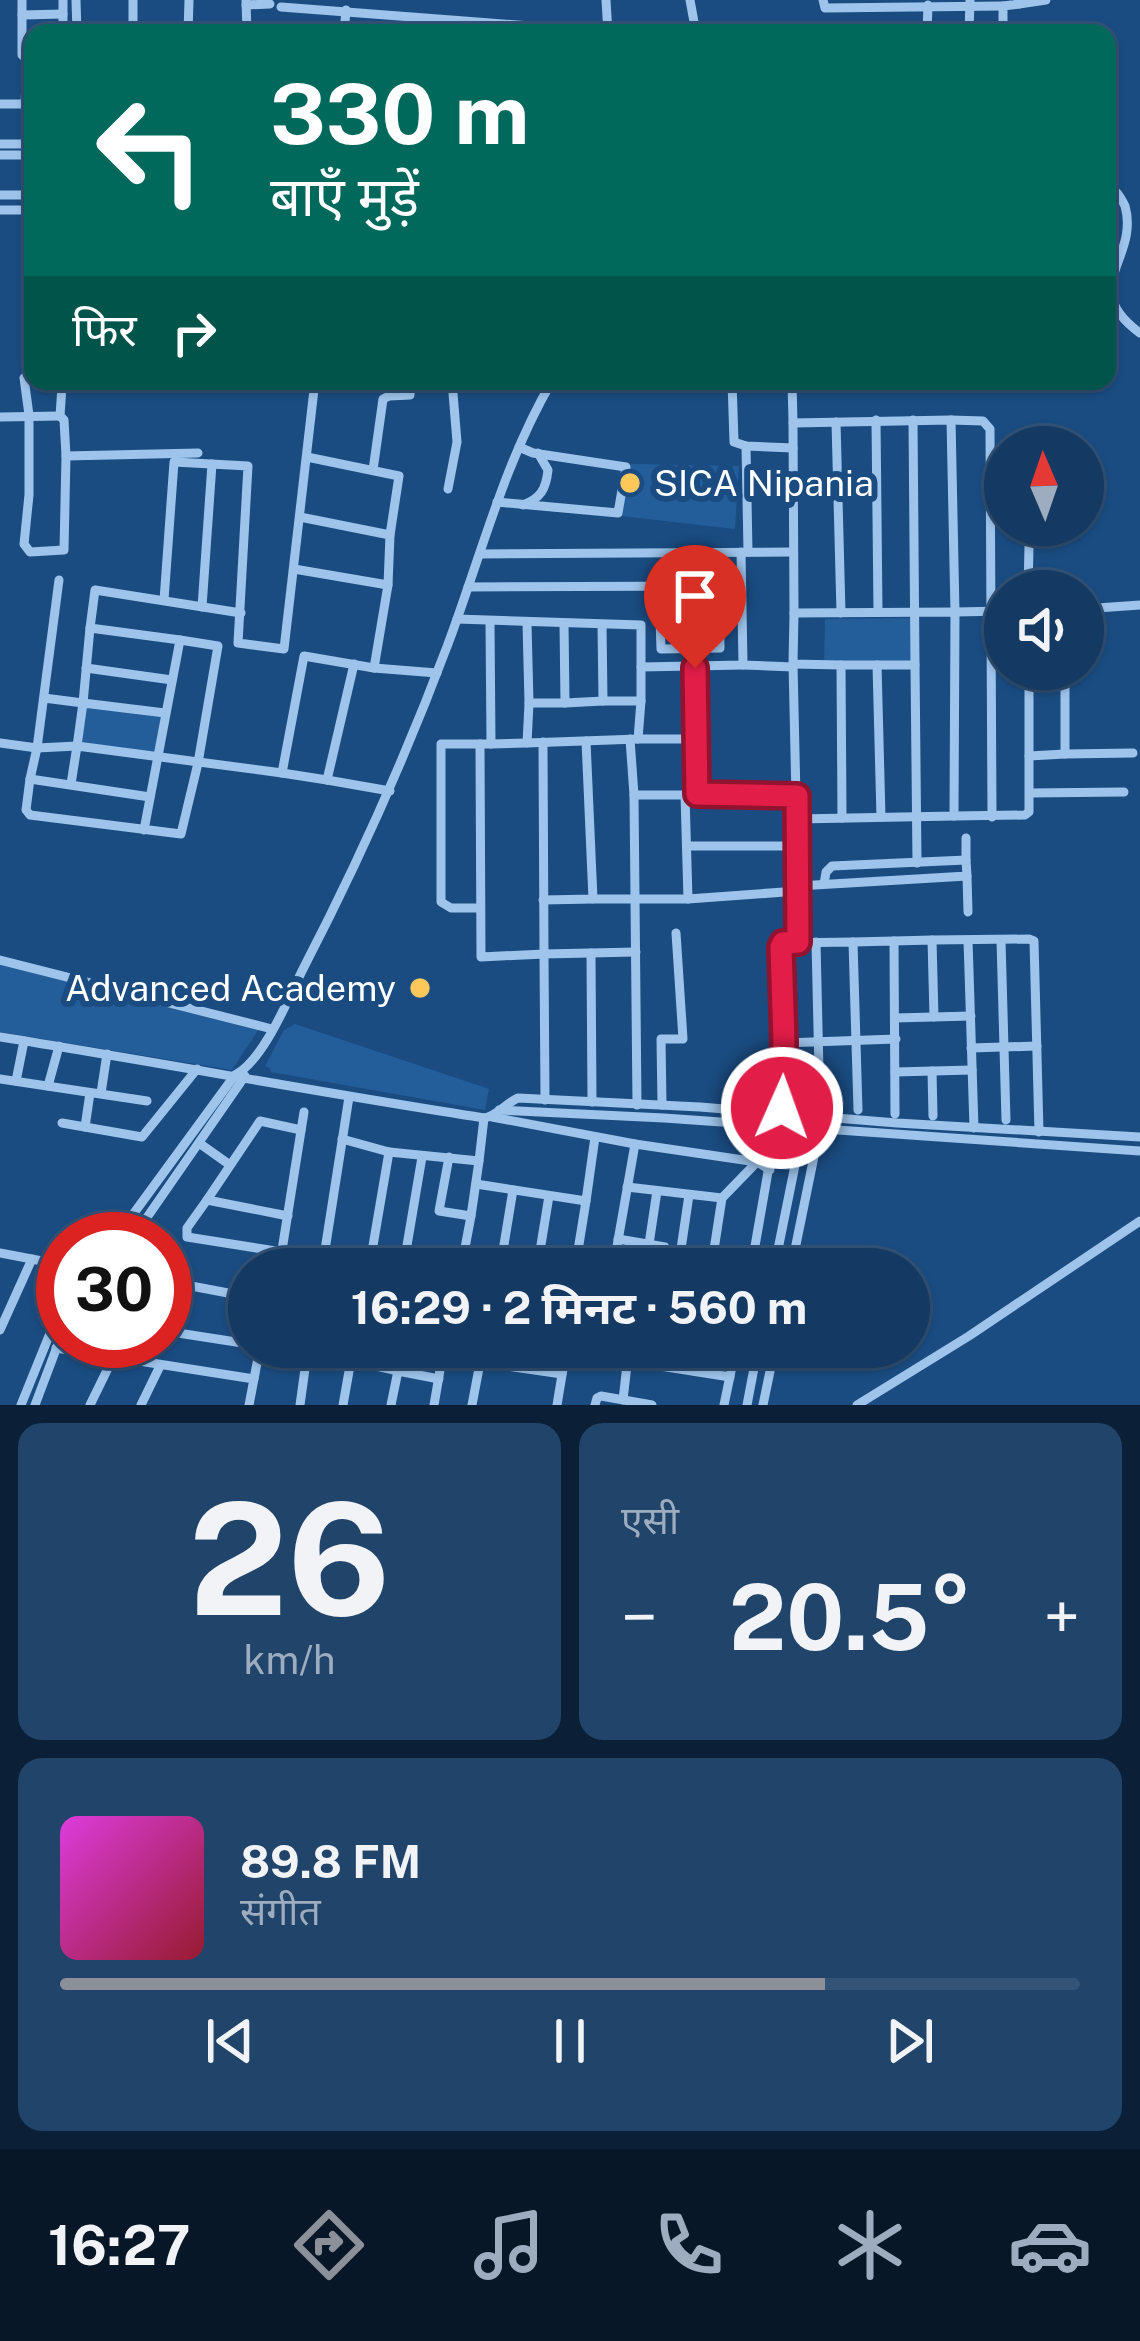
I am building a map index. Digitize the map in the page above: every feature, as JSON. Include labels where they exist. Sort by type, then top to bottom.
[{"type":"street","points":[[22,0],[24,56]]},
{"type":"street","points":[[63,0],[64,24]]},
{"type":"street","points":[[823,0],[825,8],[970,2],[1003,6],[1046,0]]},
{"type":"street","points":[[246,2],[474,24]]},
{"type":"street","points":[[927,24],[928,5]]},
{"type":"street","points":[[1003,6],[1003,24]]},
{"type":"street","points":[[345,24],[346,10]]},
{"type":"street","points":[[22,15],[64,14]]},
{"type":"street","points":[[454,20],[454,24]]},
{"type":"street","points":[[1116,191],[1133,221],[1132,247],[1116,277]]},
{"type":"street","points":[[1116,307],[1140,333]]},
{"type":"street","points":[[26,390],[29,416],[24,544],[30,552],[64,550],[62,390]]},
{"type":"street","points":[[284,650],[314,390]]},
{"type":"street","points":[[373,470],[383,399],[410,395],[410,390]]},
{"type":"street","points":[[448,489],[457,442],[453,390]]},
{"type":"street","points":[[136,1212],[272,1029],[391,791],[497,502],[548,390]]},
{"type":"street","points":[[732,390],[736,444],[793,448]]},
{"type":"street","points":[[792,390],[798,942]]},
{"type":"street","points":[[0,416],[60,416]]},
{"type":"street","points":[[913,420],[917,862]]},
{"type":"street","points":[[951,420],[954,816]]},
{"type":"street","points":[[876,421],[878,612]]},
{"type":"street","points":[[793,423],[983,421],[990,429],[991,570]]},
{"type":"street","points":[[836,422],[841,613]]},
{"type":"street","points":[[743,665],[746,446]]},
{"type":"street","points":[[497,502],[618,513],[626,467],[519,447]]},
{"type":"street","points":[[66,456],[198,453]]},
{"type":"street","points":[[521,506],[543,491],[548,470],[538,453]]},
{"type":"street","points":[[307,457],[399,476],[374,668]]},
{"type":"street","points":[[164,600],[174,461],[248,466],[238,643]]},
{"type":"street","points":[[202,607],[212,464]]},
{"type":"street","points":[[300,518],[390,535]]},
{"type":"street","points":[[1028,570],[1029,546]]},
{"type":"street","points":[[480,554],[793,552]]},
{"type":"street","points":[[294,569],[388,585]]},
{"type":"street","points":[[59,580],[26,810],[30,814],[181,835],[219,640],[374,668],[437,674]]},
{"type":"street","points":[[468,587],[719,586],[720,648],[661,649],[659,587]]},
{"type":"street","points":[[71,784],[95,590],[242,613]]},
{"type":"street","points":[[1104,608],[1140,605]]},
{"type":"street","points":[[794,613],[984,611]]},
{"type":"street","points":[[457,619],[641,625],[641,701],[634,739],[637,1105]]},
{"type":"street","points":[[490,621],[481,957],[636,952]]},
{"type":"street","points":[[527,623],[527,742]]},
{"type":"street","points":[[564,623],[565,703]]},
{"type":"street","points":[[602,624],[603,701]]},
{"type":"street","points":[[90,628],[218,646]]},
{"type":"street","points":[[144,830],[180,640]]},
{"type":"street","points":[[282,773],[304,656]]},
{"type":"street","points":[[327,780],[354,664]]},
{"type":"street","points":[[878,664],[881,818]]},
{"type":"street","points":[[841,665],[842,818]]},
{"type":"street","points":[[641,668],[915,665]]},
{"type":"street","points":[[86,668],[172,680]]},
{"type":"street","points":[[688,898],[695,668]]},
{"type":"street","points":[[991,690],[992,817]]},
{"type":"street","points":[[798,819],[1025,815],[1030,809],[1029,690]]},
{"type":"street","points":[[1065,690],[1065,754]]},
{"type":"street","points":[[44,698],[165,713]]},
{"type":"street","points":[[529,704],[641,701]]},
{"type":"street","points":[[412,738],[441,744],[695,739]]},
{"type":"street","points":[[586,741],[592,898]]},
{"type":"street","points":[[543,742],[545,1100]]},
{"type":"street","points":[[0,743],[76,746],[391,791]]},
{"type":"street","points":[[441,744],[442,902],[451,908],[480,908]]},
{"type":"street","points":[[1029,756],[1133,752]]},
{"type":"street","points":[[30,779],[150,797]]},
{"type":"street","points":[[1030,793],[1124,792]]},
{"type":"street","points":[[634,796],[797,796]]},
{"type":"street","points":[[966,838],[968,912]]},
{"type":"street","points":[[687,846],[799,846]]},
{"type":"street","points":[[824,884],[832,866],[966,860]]},
{"type":"street","points":[[543,900],[688,898],[967,876]]},
{"type":"street","points":[[662,1105],[662,1039],[683,1039],[676,933]]},
{"type":"street","points":[[782,1113],[783,943],[1029,939],[1034,941],[1039,1132]]},
{"type":"street","points":[[932,940],[934,1018]]},
{"type":"street","points":[[968,940],[974,1128]]},
{"type":"street","points":[[1001,940],[1006,1120]]},
{"type":"street","points":[[894,941],[895,1114]]},
{"type":"street","points":[[795,1248],[821,1116],[816,942]]},
{"type":"street","points":[[853,942],[858,1110]]},
{"type":"street","points":[[591,953],[592,1102]]},
{"type":"street","points":[[0,960],[272,1029]]},
{"type":"street","points":[[895,1018],[970,1016]]},
{"type":"street","points":[[0,1037],[241,1074],[349,1097],[492,1115],[757,1162],[770,1169]]},
{"type":"street","points":[[784,1042],[896,1039]]},
{"type":"street","points":[[16,1081],[24,1041]]},
{"type":"street","points":[[48,1086],[59,1046]]},
{"type":"street","points":[[971,1048],[1037,1046]]},
{"type":"street","points":[[85,1127],[107,1054]]},
{"type":"street","points":[[62,1123],[142,1137],[196,1069]]},
{"type":"street","points":[[896,1072],[972,1070]]},
{"type":"street","points":[[932,1071],[933,1116]]},
{"type":"street","points":[[151,1212],[241,1074]]},
{"type":"street","points":[[0,1079],[147,1101]]},
{"type":"street","points":[[325,1248],[349,1097]]},
{"type":"street","points":[[465,1248],[492,1115],[518,1098],[1140,1137]]},
{"type":"street","points":[[283,1248],[304,1112]]},
{"type":"street","points":[[778,1248],[805,1114]]},
{"type":"street","points":[[492,1115],[803,1127],[1140,1150]]},
{"type":"street","points":[[257,1248],[187,1237],[187,1228],[260,1121],[301,1130]]},
{"type":"street","points":[[755,1248],[776,1126]]},
{"type":"street","points":[[578,1248],[596,1137]]},
{"type":"street","points":[[342,1139],[389,1152],[479,1161]]},
{"type":"street","points":[[199,1144],[230,1166]]},
{"type":"street","points":[[616,1248],[635,1144]]},
{"type":"street","points":[[373,1248],[389,1152]]},
{"type":"street","points":[[439,1211],[449,1156]]},
{"type":"street","points":[[407,1248],[422,1157]]},
{"type":"street","points":[[714,1248],[722,1198],[757,1162]]},
{"type":"street","points":[[476,1184],[586,1202]]},
{"type":"street","points":[[627,1187],[722,1198]]},
{"type":"street","points":[[504,1248],[514,1190]]},
{"type":"street","points":[[649,1244],[657,1191]]},
{"type":"street","points":[[681,1248],[689,1195]]},
{"type":"street","points":[[540,1248],[549,1196]]},
{"type":"street","points":[[207,1201],[288,1216]]},
{"type":"street","points":[[414,1207],[471,1216]]},
{"type":"street","points":[[857,1405],[1140,1221]]},
{"type":"street","points":[[618,1239],[665,1247]]},
{"type":"street","points":[[0,1253],[36,1260]]},
{"type":"street","points":[[0,1330],[32,1259]]},
{"type":"street","points":[[192,1286],[228,1293]]},
{"type":"street","points":[[0,1295],[13,1298]]},
{"type":"street","points":[[192,1335],[228,1341]]},
{"type":"street","points":[[21,1405],[36,1368]]},
{"type":"street","points":[[35,1405],[49,1368]]},
{"type":"street","points":[[90,1405],[108,1368]]},
{"type":"street","points":[[141,1405],[159,1368]]},
{"type":"street","points":[[176,1368],[254,1378]]},
{"type":"street","points":[[249,1405],[256,1368]]},
{"type":"street","points":[[300,1405],[305,1368]]},
{"type":"street","points":[[343,1405],[350,1368]]},
{"type":"street","points":[[385,1368],[439,1379]]},
{"type":"street","points":[[434,1405],[441,1368]]},
{"type":"street","points":[[472,1405],[479,1368]]},
{"type":"street","points":[[521,1368],[562,1374]]},
{"type":"street","points":[[557,1405],[563,1368]]},
{"type":"street","points":[[623,1400],[626,1368]]},
{"type":"street","points":[[672,1368],[730,1377]]},
{"type":"street","points":[[724,1405],[732,1368]]},
{"type":"street","points":[[747,1405],[754,1368]]},
{"type":"street","points":[[763,1405],[771,1368]]},
{"type":"street","points":[[391,1405],[398,1371]]},
{"type":"street","points":[[595,1405],[601,1396],[649,1405]]},
{"type":"shaded area","points":[[630,464],[739,466],[735,529],[621,516]]},
{"type":"shaded area","points":[[914,618],[916,666],[824,666],[825,619]]},
{"type":"shaded area","points":[[86,707],[163,717],[156,760],[80,748]]},
{"type":"shaded area","points":[[0,964],[259,1029],[232,1070],[0,1032]]},
{"type":"shaded area","points":[[295,1024],[489,1089],[485,1110],[271,1072],[265,1066],[284,1030]]},
{"type":"place","name":"SICA Nipania","points":[[630,483]]},
{"type":"place","name":"Advanced Academy","points":[[420,988]]},
{"type":"route","points":[[695,668],[697,794],[797,796],[798,942],[781,947],[782,1108]]}]
